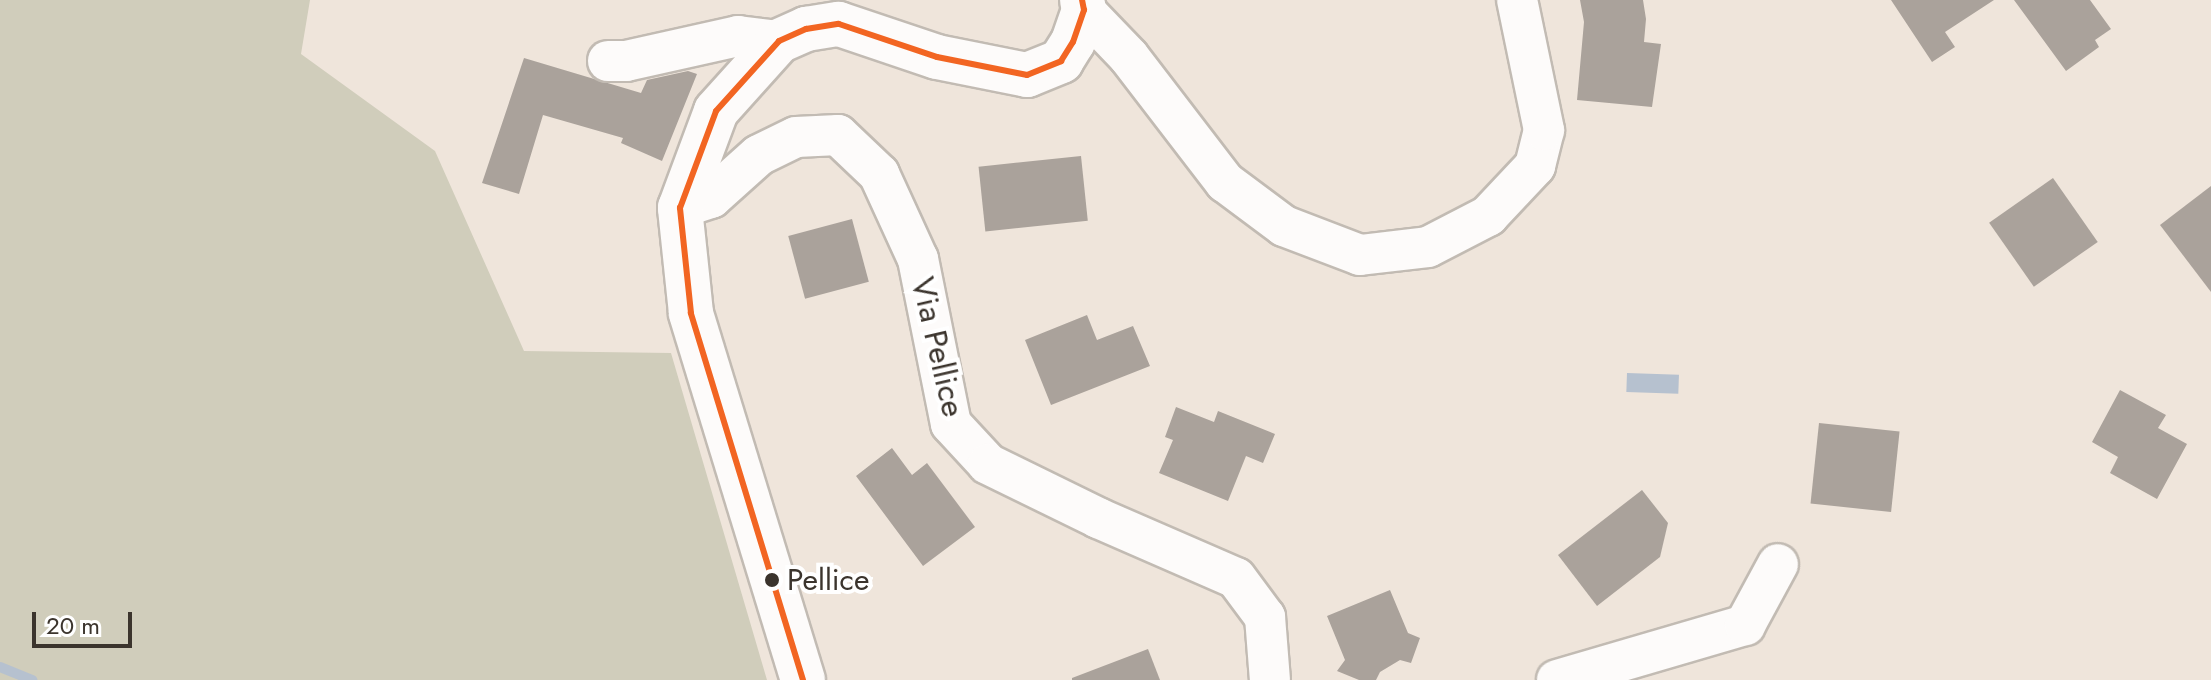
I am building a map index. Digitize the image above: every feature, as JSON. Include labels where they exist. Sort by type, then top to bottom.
[{"type":"main road","points":[[803,680],[691,313],[680,208],[716,111],[779,41],[806,29],[839,24],[937,57],[1027,75],[1061,61],[1073,42],[1083,5]]},
{"type":"street","points":[[1083,5],[1129,57],[1225,182],[1284,226],[1360,255],[1428,247],[1488,216],[1535,166],[1544,130],[1517,0]]},
{"type":"street","points":[[608,61],[626,61],[738,36],[779,41]]},
{"type":"street","name":"Via Pellice","points":[[680,208],[711,198],[759,155],[796,137],[838,135],[879,174],[918,259],[951,424],[988,464],[1098,518],[1236,578],[1265,617],[1270,680]]},
{"type":"street","points":[[1557,680],[1745,625],[1778,564]]},
{"type":"shaded area","points":[[0,0],[310,0],[301,54],[435,151],[524,351],[671,353],[767,680],[0,680]]},
{"type":"water","points":[[1627,373],[1679,375],[1678,394],[1626,392]]},
{"type":"building","points":[[1580,0],[1643,0],[1646,19],[1644,42],[1661,44],[1652,107],[1577,100],[1584,22]]},
{"type":"building","points":[[1891,0],[1994,0],[1945,32],[1955,47],[1932,62]]},
{"type":"building","points":[[2014,0],[2090,0],[2111,29],[2095,40],[2099,47],[2066,71]]},
{"type":"building","points":[[524,58],[641,93],[647,80],[688,71],[697,74],[662,161],[621,143],[623,138],[543,115],[519,194],[482,183]]},
{"type":"building","points":[[1081,156],[1088,221],[985,231],[979,167]]},
{"type":"building","points":[[2053,178],[2098,242],[2034,287],[1989,223]]},
{"type":"building","points":[[2211,186],[2211,292],[2160,225]]},
{"type":"building","points":[[852,219],[869,282],[805,299],[788,236]]},
{"type":"building","points":[[1087,315],[1097,340],[1133,326],[1150,366],[1051,405],[1025,340]]},
{"type":"building","points":[[2120,390],[2166,415],[2158,428],[2187,444],[2157,499],[2110,473],[2118,457],[2092,442]]},
{"type":"building","points":[[1176,407],[1214,422],[1218,411],[1275,434],[1263,463],[1246,456],[1228,501],[1159,473],[1173,440],[1165,437]]},
{"type":"building","points":[[1819,423],[1900,431],[1891,512],[1811,504]]},
{"type":"building","points":[[892,448],[912,475],[927,463],[975,527],[923,566],[856,476]]},
{"type":"building","points":[[1642,490],[1668,523],[1660,557],[1597,606],[1558,555]]},
{"type":"building","points":[[1390,590],[1408,633],[1420,638],[1411,663],[1400,660],[1380,672],[1376,680],[1359,680],[1337,671],[1345,660],[1327,616]]},
{"type":"building","points":[[1148,649],[1160,680],[1072,680],[1072,678]]},
{"type":"waterway","points":[[0,667],[33,680]]},
{"type":"transit line","points":[[803,680],[691,313],[680,208],[716,111],[779,41],[806,29],[839,24],[937,57],[1027,75],[1061,61],[1073,42],[1084,10],[1082,0]]},
{"type":"place","name":"Pellice","points":[[772,580]]}]
